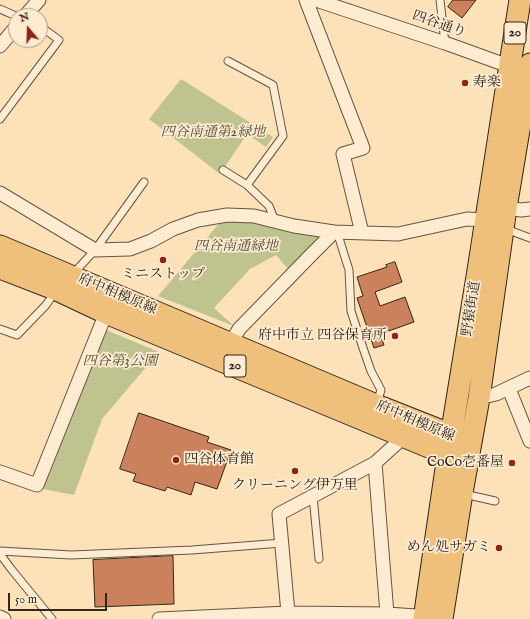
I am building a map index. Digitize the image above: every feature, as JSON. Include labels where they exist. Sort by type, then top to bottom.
[{"type":"main road","name":"野猿街道","points":[[436,618],[462,493],[479,398],[495,224],[506,208],[525,69],[520,0]]},
{"type":"main road","name":"野猿街道","points":[[436,618],[450,445],[525,69]]},
{"type":"main road","name":"府中相模原線","points":[[0,246],[60,281],[106,313],[401,435],[470,448]]},
{"type":"main road","name":"府中相模原線","points":[[0,268],[60,281],[231,344],[376,405],[450,445]]},
{"type":"street","points":[[32,8],[39,0]]},
{"type":"street","points":[[306,0],[363,148],[343,154],[362,232]]},
{"type":"street","name":"四谷通り","points":[[316,0],[525,69]]},
{"type":"street","points":[[0,46],[8,36]]},
{"type":"street","points":[[0,192],[95,250],[130,249],[151,241],[173,229],[198,220],[227,215],[254,216],[294,226],[334,232],[398,234],[466,218],[495,224]]},
{"type":"street","points":[[506,208],[522,210],[530,209]]},
{"type":"street","points":[[231,344],[238,329],[334,232]]},
{"type":"street","points":[[0,472],[37,485],[106,313]]},
{"type":"street","points":[[479,398],[509,389],[530,378]]},
{"type":"street","points":[[509,389],[530,441]]},
{"type":"street","points":[[285,615],[282,543],[279,514],[375,463],[396,444],[401,435]]},
{"type":"street","points":[[375,463],[387,614]]},
{"type":"street","points":[[159,619],[285,615],[387,614],[436,618]]},
{"type":"street","points":[[0,618],[4,619]]},
{"type":"lane","points":[[440,0],[445,43]]},
{"type":"lane","points":[[0,120],[59,40],[48,32]]},
{"type":"lane","points":[[228,61],[273,86],[282,136],[247,185]]},
{"type":"lane","points":[[223,170],[247,185],[269,206],[274,221]]},
{"type":"lane","points":[[0,329],[17,335],[46,305],[60,281],[95,250],[144,182]]},
{"type":"lane","points":[[495,224],[530,238]]},
{"type":"lane","points":[[334,232],[339,238],[349,270],[351,311],[371,371],[381,390],[376,405]]},
{"type":"lane","points":[[462,493],[495,501]]},
{"type":"lane","points":[[313,496],[319,559]]},
{"type":"lane","points":[[0,551],[71,555],[192,550],[282,543]]},
{"type":"lane","points":[[0,554],[52,619]]},
{"type":"green space","name":"四谷南通第2緑地","points":[[181,79],[273,137],[266,147],[247,134],[220,174],[149,119]]},
{"type":"green space","name":"四谷南通緑地","points":[[222,220],[255,220],[324,233],[289,270],[276,255],[250,269],[214,308],[234,326],[158,296]]},
{"type":"green space","name":"四谷第3公園","points":[[106,330],[159,352],[102,419],[74,495],[43,489]]},
{"type":"building","points":[[453,0],[476,0],[462,18],[448,7]]},
{"type":"building","points":[[395,262],[402,282],[375,292],[380,306],[405,297],[414,322],[380,334],[384,345],[374,348],[357,298],[363,296],[357,277],[387,267],[386,265]]},
{"type":"building","name":"四谷体育館","points":[[139,413],[209,437],[207,442],[231,450],[217,489],[195,482],[191,495],[167,487],[165,491],[133,481],[136,474],[120,469]]},
{"type":"building","points":[[173,556],[174,604],[95,607],[93,560]]},
{"type":"place","name":"寿楽","points":[[465,83]]},
{"type":"place","name":"ミニストップ","points":[[163,260]]},
{"type":"place","name":"府中市立 四谷保育所","points":[[395,336]]},
{"type":"place","name":"四谷体育館","points":[[176,460]]},
{"type":"place","name":"CoCo壱番屋","points":[[512,463]]},
{"type":"place","name":"クリーニング伊万里","points":[[295,471]]},
{"type":"place","name":"めん処サガミ","points":[[499,548]]}]
